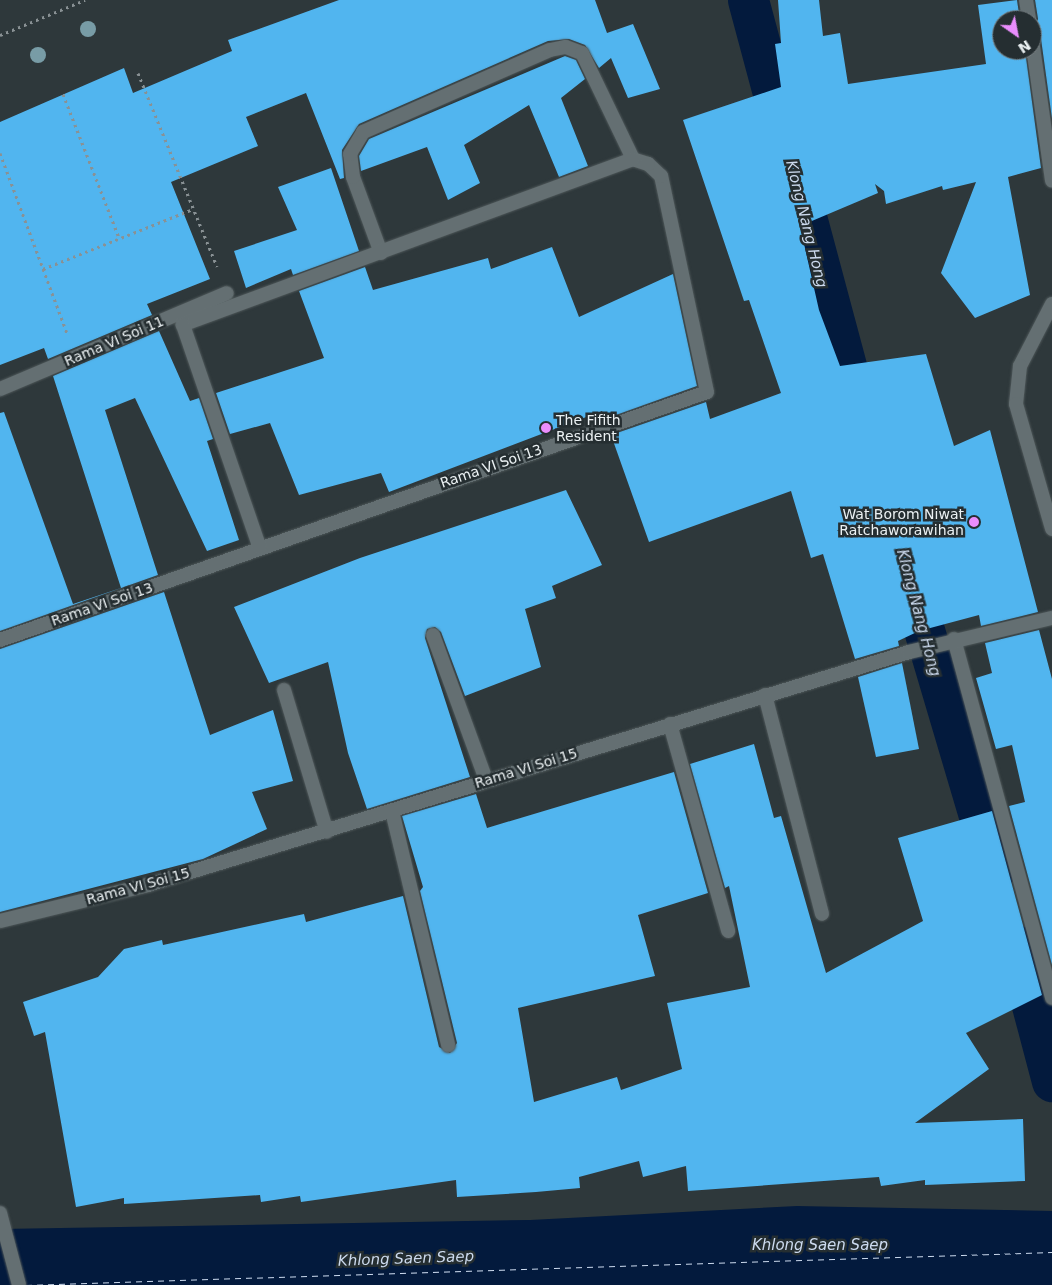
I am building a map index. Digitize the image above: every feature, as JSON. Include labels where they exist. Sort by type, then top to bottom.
[{"type":"street","points":[[260,548],[183,325],[380,253],[633,159],[582,53],[566,47],[550,50],[363,132],[350,154],[353,177],[380,253]]},
{"type":"street","points":[[1035,60],[1052,181]]},
{"type":"street","name":"Rama VI Soi 13","points":[[0,640],[708,392],[661,176],[648,164],[633,159]]},
{"type":"street","name":"Rama VI Soi 11","points":[[0,389],[227,293]]},
{"type":"street","points":[[1052,304],[1020,366],[1016,404],[1052,528]]},
{"type":"street","name":"Rama VI Soi 15","points":[[0,921],[148,885],[327,832],[486,780],[909,652],[952,640],[1052,618]]},
{"type":"street","points":[[433,635],[486,780]]},
{"type":"street","points":[[952,640],[1052,998]]},
{"type":"street","points":[[284,690],[327,832]]},
{"type":"street","points":[[765,695],[822,914]]},
{"type":"street","points":[[670,724],[728,931]]},
{"type":"street","points":[[392,811],[448,1045]]},
{"type":"street","points":[[0,1213],[19,1285]]},
{"type":"path","points":[[0,35],[85,0]]},
{"type":"path","points":[[138,72],[227,293]]},
{"type":"path","points":[[63,94],[120,238]]},
{"type":"path","points":[[0,153],[76,357]]},
{"type":"path","points":[[44,269],[193,209]]},
{"type":"water","name":"Khlong Saen Saep","points":[[797,1206],[1052,1211],[1052,1285],[0,1285],[0,1229],[530,1220]]},
{"type":"building","points":[[339,0],[595,0],[607,33],[633,24],[660,89],[628,98],[611,58],[599,68],[585,45],[569,39],[548,41],[359,124],[342,150],[344,178],[340,179],[306,93],[246,117],[258,146],[171,182],[210,279],[147,304],[152,315],[48,359],[44,348],[0,365],[0,122],[124,68],[133,93],[232,51],[228,40]]},
{"type":"building","points":[[778,0],[819,0],[823,36],[840,33],[848,84],[986,64],[978,5],[1017,0],[1018,10],[992,10],[992,60],[1026,60],[1041,168],[1008,177],[1030,295],[975,318],[941,273],[976,182],[943,190],[942,186],[886,204],[884,191],[875,184],[878,193],[800,226],[819,310],[840,366],[926,354],[954,446],[990,430],[1038,612],[981,626],[979,615],[919,631],[898,641],[899,646],[855,659],[823,554],[811,558],[791,491],[649,542],[611,435],[706,402],[710,419],[781,393],[749,300],[744,301],[683,120],[781,87],[775,44],[781,43]]},
{"type":"building","points":[[1035,0],[1052,0],[1052,119],[1042,46],[1042,10],[1037,10]]},
{"type":"building","points":[[565,56],[576,60],[585,79],[561,98],[588,166],[559,177],[529,105],[464,145],[480,183],[448,200],[427,147],[361,171],[359,156],[369,139]]},
{"type":"building","points":[[331,168],[359,251],[293,275],[291,269],[246,288],[234,251],[297,230],[278,187]]},
{"type":"building","points":[[552,247],[579,317],[673,274],[697,386],[605,419],[602,411],[389,492],[381,473],[299,495],[270,423],[230,434],[216,393],[324,358],[299,291],[365,267],[373,290],[488,258],[491,269]]},
{"type":"building","points":[[159,331],[190,401],[199,398],[213,439],[207,441],[239,540],[207,551],[135,398],[105,410],[158,575],[0,631],[0,413],[4,412],[73,604],[121,588],[53,376]]},
{"type":"building","points":[[566,490],[602,565],[552,586],[556,598],[525,609],[541,667],[465,696],[441,632],[435,627],[427,629],[425,638],[470,777],[367,809],[348,753],[328,662],[269,683],[234,607],[360,558]]},
{"type":"building","points":[[164,592],[210,735],[273,710],[293,781],[252,792],[267,829],[203,859],[0,912],[0,649]]},
{"type":"building","points":[[1039,630],[1052,679],[1052,965],[1009,806],[1025,802],[1012,745],[996,749],[976,678],[992,673],[985,643]]},
{"type":"building","points":[[902,663],[919,749],[876,757],[858,677]]},
{"type":"building","points":[[754,744],[774,818],[781,816],[826,973],[923,921],[898,838],[992,811],[1042,995],[966,1033],[989,1069],[915,1123],[1023,1119],[1025,1181],[925,1185],[925,1180],[881,1186],[879,1177],[688,1191],[686,1166],[643,1177],[639,1161],[579,1177],[580,1188],[536,1192],[457,1197],[456,1180],[301,1202],[300,1196],[261,1202],[260,1195],[124,1204],[124,1198],[76,1207],[45,1032],[34,1036],[23,1002],[98,977],[124,949],[162,940],[163,945],[304,914],[306,922],[403,896],[439,1047],[450,1053],[457,1043],[420,891],[423,887],[402,816],[476,794],[487,828],[674,772],[708,893],[638,915],[655,976],[518,1008],[534,1102],[617,1077],[621,1090],[682,1069],[667,1003],[750,987],[729,886],[725,888],[690,764]]},
{"type":"waterway","name":"Klong Nang Hong","points":[[748,0],[860,418]]},
{"type":"waterway","name":"Klong Nang Hong","points":[[908,576],[995,869]]},
{"type":"waterway","name":"Klong Nang Hong","points":[[1016,945],[1052,1081]]},
{"type":"ferry route","points":[[26,1285],[1052,1252]]},
{"type":"place","name":"The Fifith Resident","points":[[546,428]]},
{"type":"place","name":"Wat Borom Niwat Ratchaworawihan","points":[[974,522]]}]
